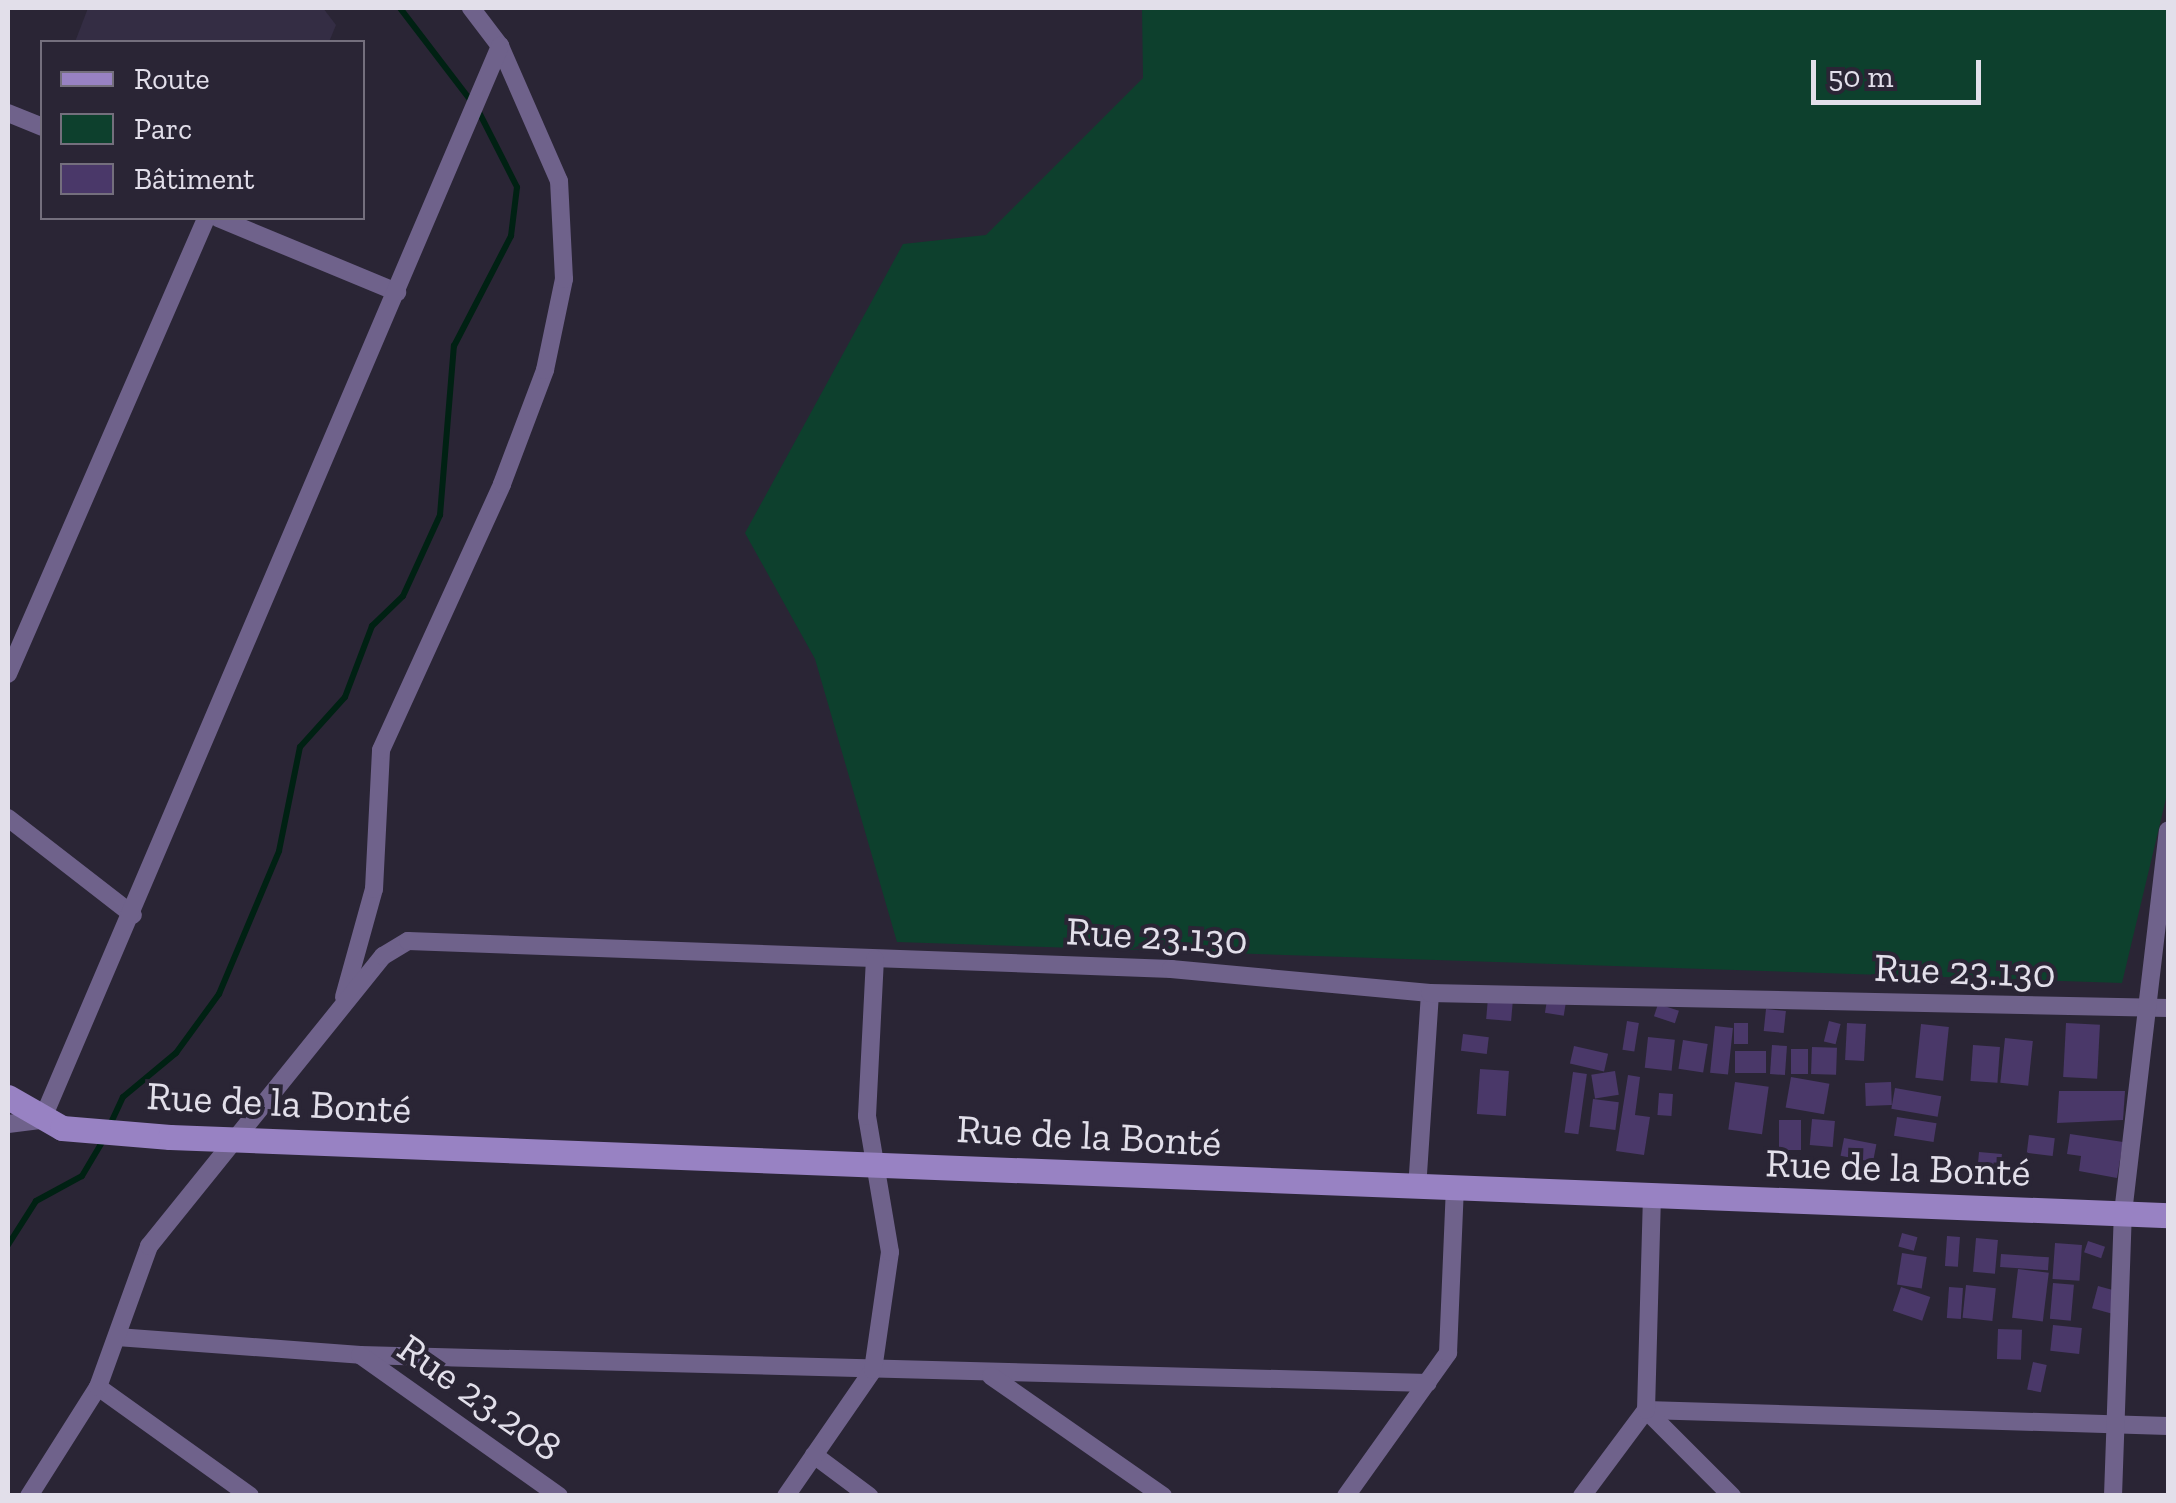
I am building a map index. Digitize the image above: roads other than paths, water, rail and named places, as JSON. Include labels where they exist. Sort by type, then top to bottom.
[{"type":"street","points":[[341,1008],[374,889],[381,750],[502,484],[545,370],[564,280],[559,181],[500,46],[471,8]]},
{"type":"street","points":[[8,1097],[52,1124],[133,915],[466,138],[500,46]]},
{"type":"street","points":[[8,113],[40,126]]},
{"type":"street","points":[[8,674],[205,220]]},
{"type":"street","points":[[223,220],[397,292]]},
{"type":"street","points":[[8,818],[133,915]]},
{"type":"street","points":[[2113,1496],[2123,1212],[2140,1007],[2168,831]]},
{"type":"street","name":"Rue 23.130","points":[[30,1496],[98,1387],[149,1246],[232,1140],[396,945],[427,938],[875,960],[1171,969],[1430,993],[2168,1008]]},
{"type":"street","points":[[786,1496],[873,1370],[890,1252],[868,1116],[875,960]]},
{"type":"street","points":[[1417,1189],[1430,993]]},
{"type":"street","name":"Rue de la Bonté","points":[[8,1124],[52,1124],[232,1140],[876,1162],[1417,1189],[2168,1216]]},
{"type":"street","points":[[1346,1496],[1448,1353],[1455,1189]]},
{"type":"street","points":[[1582,1496],[1646,1410],[1652,1195]]},
{"type":"street","points":[[116,1337],[360,1355],[1428,1384]]},
{"type":"street","name":"Rue 23.208","points":[[360,1355],[559,1496]]},
{"type":"street","points":[[989,1374],[1164,1496]]},
{"type":"street","points":[[98,1387],[250,1496]]},
{"type":"street","points":[[1646,1410],[2168,1426]]},
{"type":"street","points":[[1646,1410],[1732,1496]]},
{"type":"street","points":[[814,1455],[869,1496]]},
{"type":"waterway","points":[[109,1127],[123,1097],[176,1053],[219,994],[279,851],[300,747],[345,697],[372,626],[403,596],[440,515],[454,346],[511,236],[517,187],[478,110],[400,8]]},
{"type":"waterway","points":[[8,1245],[36,1201],[82,1176],[104,1139]]}]
